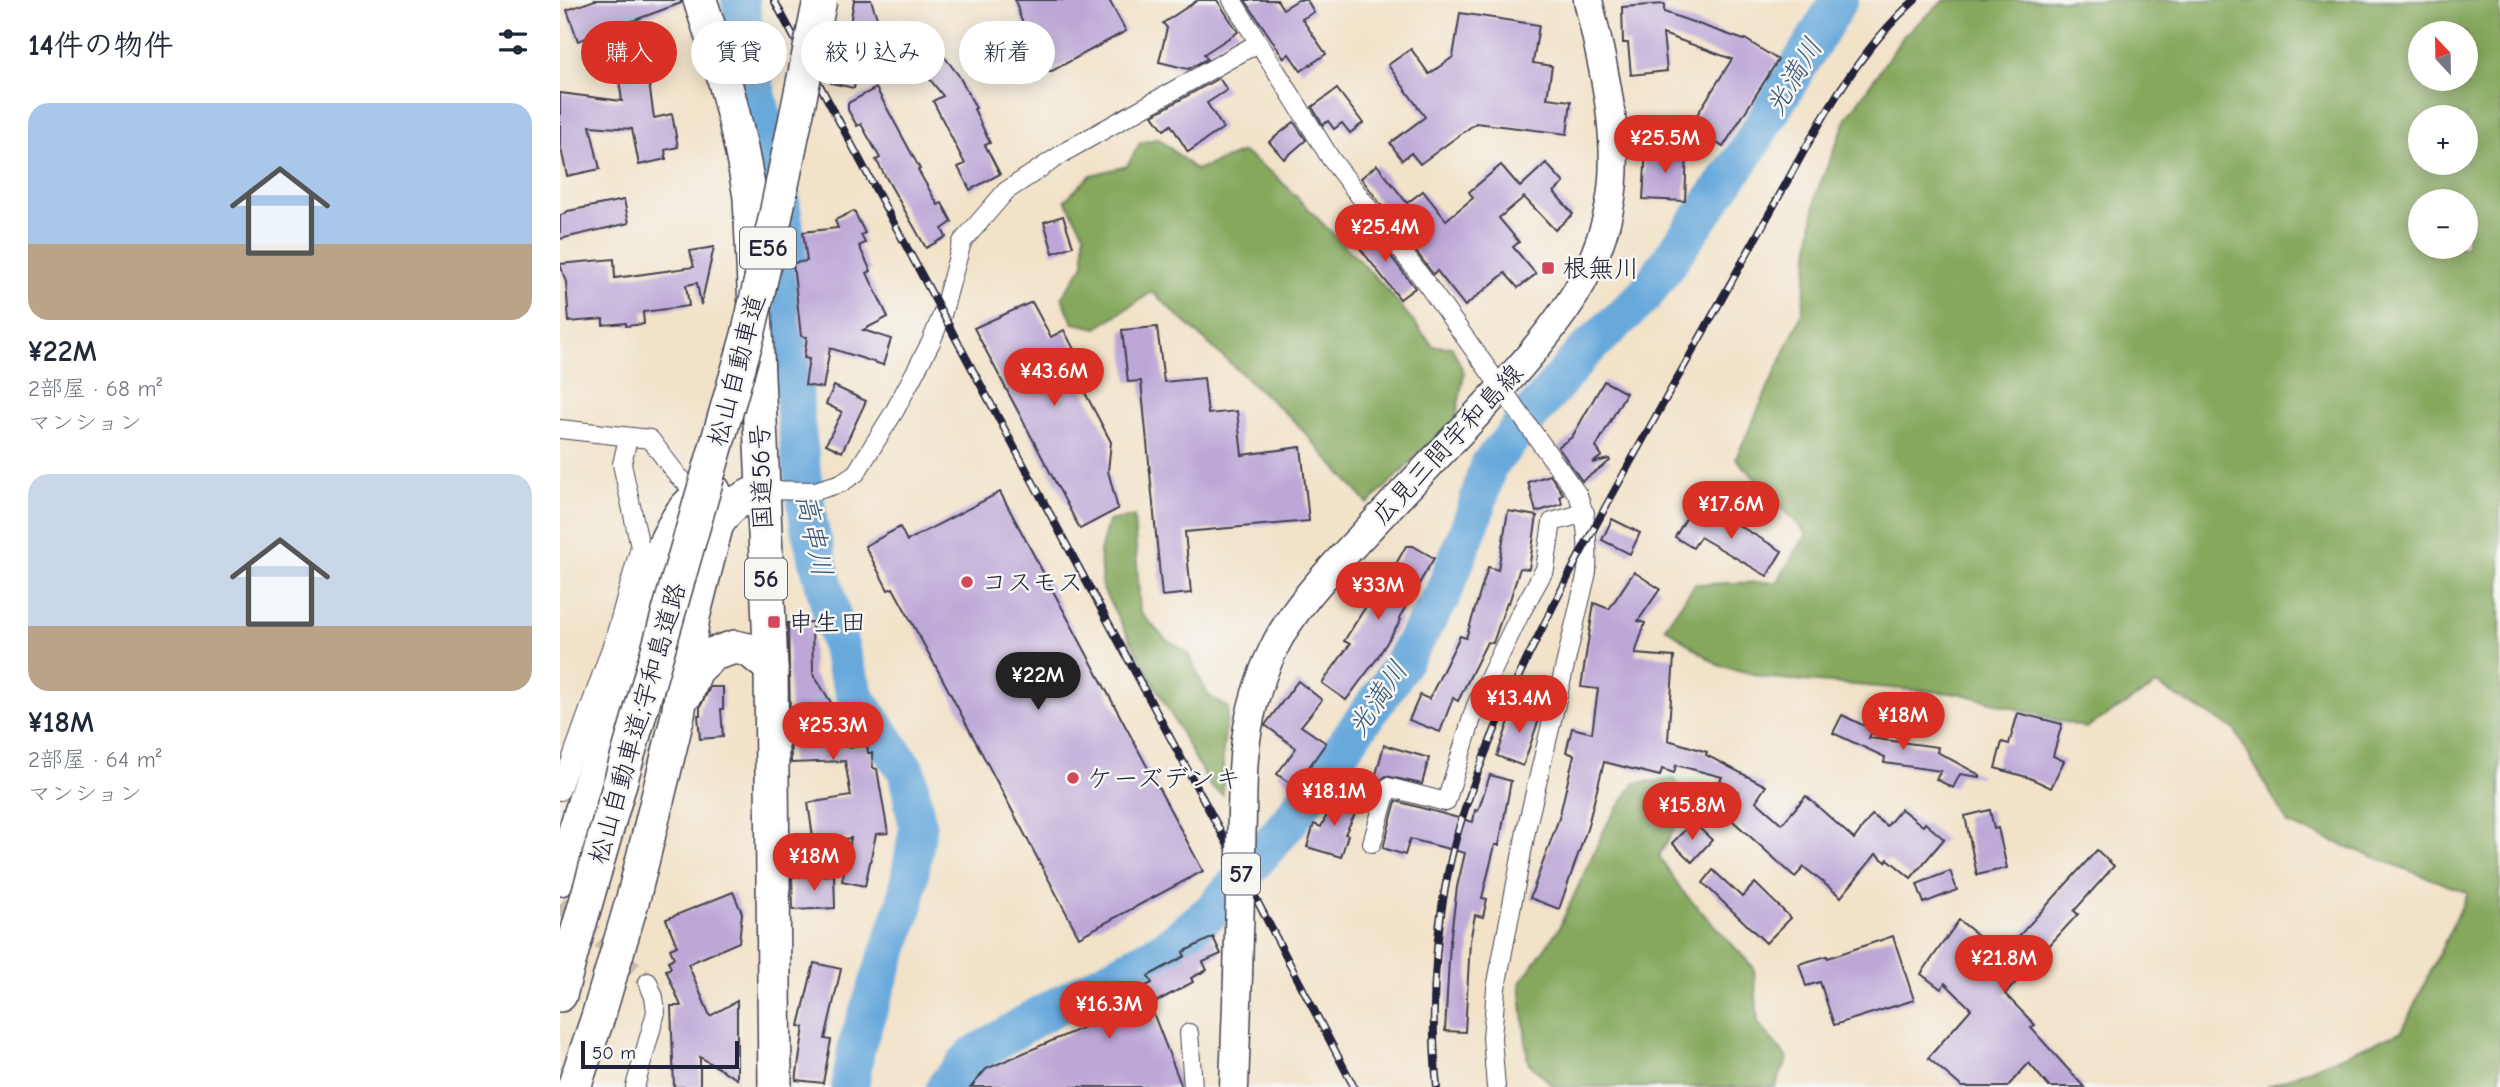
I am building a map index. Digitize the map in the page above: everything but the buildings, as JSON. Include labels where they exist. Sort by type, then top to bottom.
[{"type":"highway","name":"国道56号","points":[[700,0],[739,130],[750,197],[774,490],[771,668],[775,1087]]},
{"type":"highway","name":"松山自動車道","points":[[708,500],[778,205],[820,0]]},
{"type":"highway","points":[[560,879],[666,541],[684,506],[708,500],[731,504],[774,490]]},
{"type":"highway","points":[[574,1087],[634,895],[678,715],[693,617],[709,552],[708,500]]},
{"type":"highway","name":"松山自動車道;宇和島道路","points":[[560,995],[708,500]]},
{"type":"highway","points":[[678,715],[696,670],[713,654],[734,648],[749,650],[771,668]]},
{"type":"main road","name":"広見三間宇和島線","points":[[1234,1087],[1244,739],[1258,686],[1273,648],[1298,610],[1349,550],[1501,388],[1557,323],[1574,299],[1590,266],[1609,206],[1612,140],[1610,105],[1588,0]]},
{"type":"street","points":[[1232,0],[1331,159],[1423,279],[1578,495],[1585,513],[1587,572],[1527,825],[1496,988],[1492,1038],[1496,1087]]},
{"type":"street","points":[[774,490],[815,491],[841,483],[856,473],[894,412],[931,342],[942,315],[962,242],[1006,191],[1068,150],[1258,43]]},
{"type":"street","points":[[560,429],[650,439],[678,476],[708,500]]},
{"type":"street","points":[[560,791],[615,637],[639,547],[622,464],[628,438]]},
{"type":"street","points":[[1372,843],[1388,787],[1446,802],[1476,705],[1545,569],[1552,523],[1585,513]]},
{"type":"street","points":[[635,1087],[656,1012],[648,982]]},
{"type":"street","points":[[1189,1033],[1193,1087]]},
{"type":"green space","points":[[1945,0],[2500,0],[2500,1087],[2267,1087],[2402,1031],[2468,893],[2288,824],[2234,729],[2157,685],[2086,728],[1962,694],[1769,678],[1718,665],[1665,627],[1695,584],[1777,582],[1807,534],[1736,458],[1802,314],[1816,194],[1847,118],[1905,34]]},
{"type":"green space","points":[[1158,138],[1196,170],[1243,152],[1276,176],[1386,288],[1433,346],[1452,347],[1464,373],[1456,418],[1368,504],[1297,424],[1152,292],[1097,328],[1073,323],[1062,297],[1084,264],[1084,233],[1065,200],[1091,175],[1127,166],[1140,143]]},
{"type":"green space","points":[[1134,516],[1140,612],[1165,639],[1187,652],[1208,695],[1228,708],[1223,749],[1223,795],[1210,786],[1102,588],[1100,552],[1108,521]]},
{"type":"green space","points":[[1675,779],[1686,808],[1659,856],[1683,892],[1754,968],[1758,1023],[1788,1059],[1775,1087],[1554,1087],[1528,1062],[1520,983],[1559,928],[1607,824],[1635,783]]},
{"type":"waterway","name":"高串川","points":[[740,0],[754,82],[777,171],[792,281],[795,415],[809,526],[845,666],[857,699],[907,772],[918,828],[905,904],[857,1044],[850,1087]]},
{"type":"waterway","name":"光満川","points":[[945,1087],[972,1056],[1040,1015],[1166,948],[1213,910],[1288,823],[1389,684],[1442,596],[1475,512],[1488,466],[1581,355],[1644,296],[1743,157],[1839,0]]},
{"type":"tunnel","points":[[560,904],[648,982]]},
{"type":"railway","points":[[774,0],[1230,849],[1354,1087]]},
{"type":"railway","points":[[1437,1087],[1434,990],[1445,890],[1459,828],[1508,700],[1537,638],[1622,476],[1811,138],[1841,88],[1875,42],[1915,0]]},
{"type":"place","name":"根無川","points":[[1548,268]]},
{"type":"place","name":"コスモス","points":[[967,582]]},
{"type":"place","name":"申生田","points":[[774,622]]},
{"type":"place","name":"ケーズデンキ","points":[[1073,778]]}]
